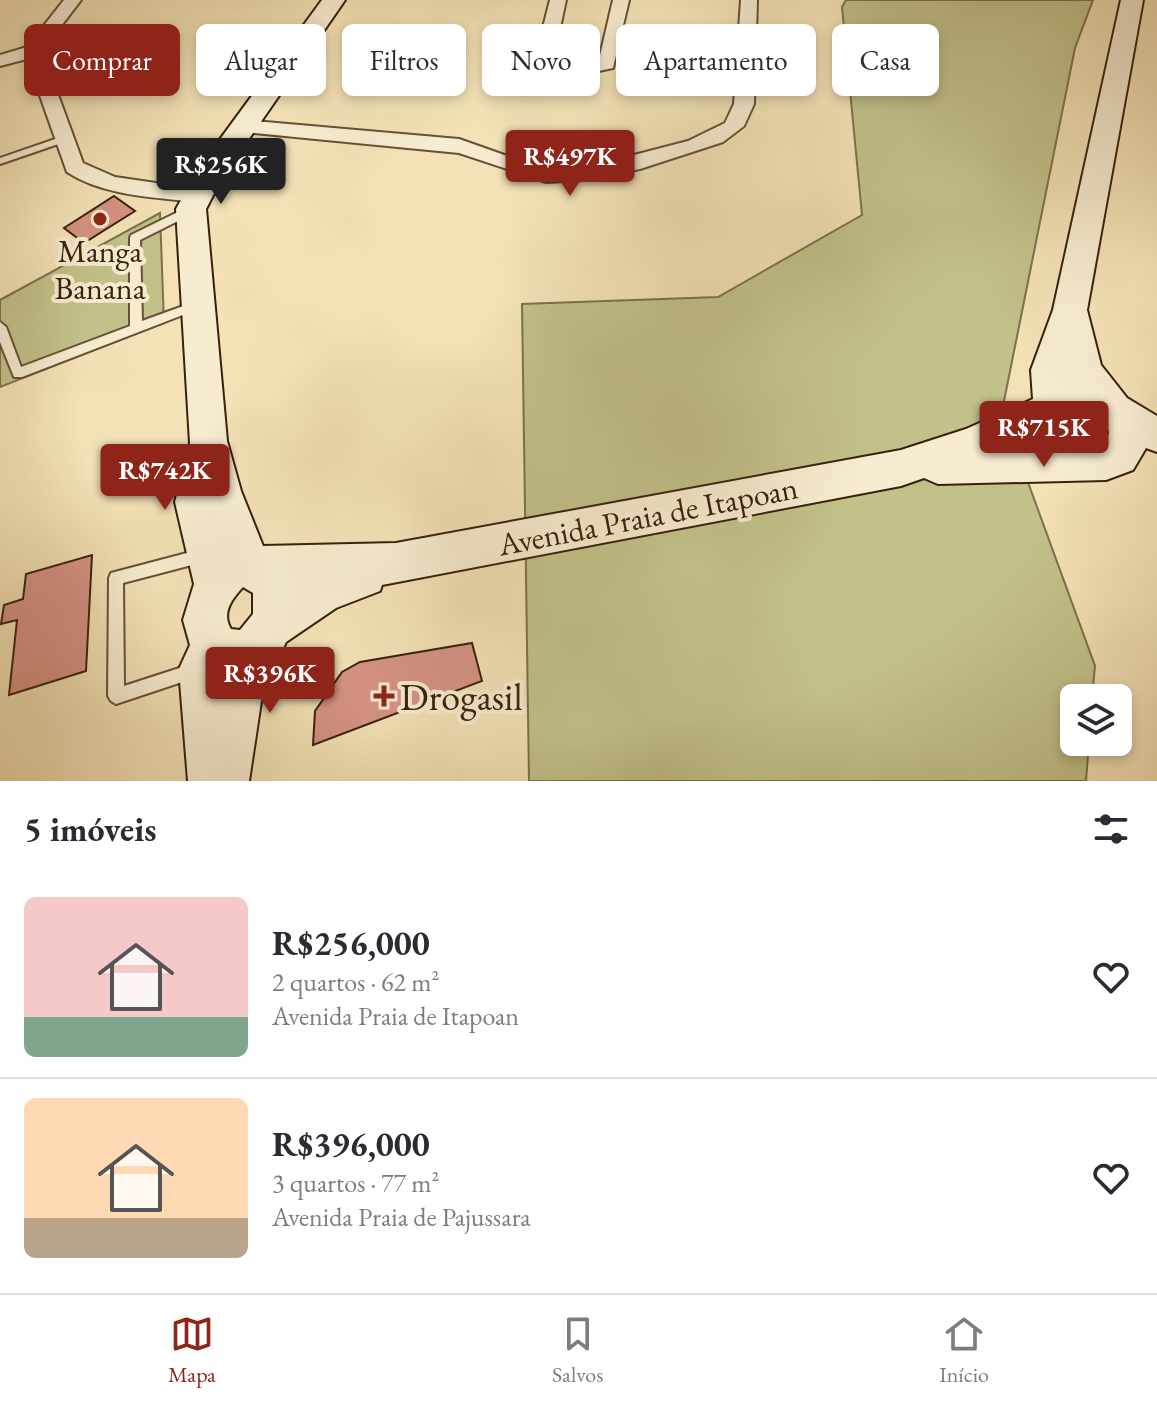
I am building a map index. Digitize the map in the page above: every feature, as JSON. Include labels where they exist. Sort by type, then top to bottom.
[{"type":"street","points":[[54,24],[73,0]]},
{"type":"street","points":[[233,567],[195,502],[197,480],[208,441],[194,202],[243,126],[334,0]]},
{"type":"street","points":[[558,0],[544,59],[575,71],[607,64],[621,0]]},
{"type":"street","points":[[243,126],[459,146],[477,149],[529,172],[548,176],[586,173],[696,146],[716,139],[741,118],[749,0]]},
{"type":"street","points":[[1070,310],[1080,360],[1093,384],[1130,425],[1136,439],[1134,452],[1124,461],[1106,465],[1074,453],[1061,443],[1049,419],[1049,370],[1070,310],[1132,0]]},
{"type":"street","points":[[0,61],[24,54]]},
{"type":"street","points":[[49,96],[74,167],[83,175],[194,202]]},
{"type":"street","points":[[1051,406],[1062,396],[1078,394],[1096,398],[1139,427],[1157,435]]},
{"type":"street","name":"Avenida Praia de Itapoan","points":[[269,630],[323,591],[396,564],[901,468],[974,443],[1051,406]]},
{"type":"street","name":"Avenida Praia de Itapoan","points":[[901,468],[1157,465]]},
{"type":"street","name":"Avenida Praia de Itapoan","points":[[233,567],[396,564]]},
{"type":"street","points":[[224,781],[239,692],[275,615],[274,590],[265,571],[233,567]]},
{"type":"street","points":[[210,781],[206,618],[210,593],[233,567]]},
{"type":"street","points":[[208,656],[240,651],[259,643],[269,630]]},
{"type":"lane","points":[[0,161],[64,139]]},
{"type":"lane","points":[[136,327],[135,238],[194,202]]},
{"type":"lane","points":[[0,327],[18,373],[198,304]]},
{"type":"lane","points":[[208,656],[116,696],[116,578],[233,567]]},
{"type":"shaded area","points":[[846,0],[1093,0],[1075,48],[1002,411],[1095,666],[1093,684],[1060,684],[1060,756],[1088,756],[1086,781],[529,781],[522,304],[718,297],[862,215],[851,96],[939,96],[939,24],[844,24],[842,7]]},
{"type":"shaded area","points":[[160,213],[164,323],[0,387],[0,300]]},
{"type":"building","name":"Manga Banana","points":[[114,196],[135,211],[84,243],[64,228]]},
{"type":"building","points":[[92,555],[86,671],[9,695],[17,620],[1,624],[4,605],[23,599],[26,574]]},
{"type":"building","name":"Drogasil","points":[[472,643],[482,681],[313,745],[315,711],[342,672],[360,662]]},
{"type":"place","name":"Manga Banana","points":[[100,219]]},
{"type":"place","name":"Drogasil","points":[[384,696]]}]
